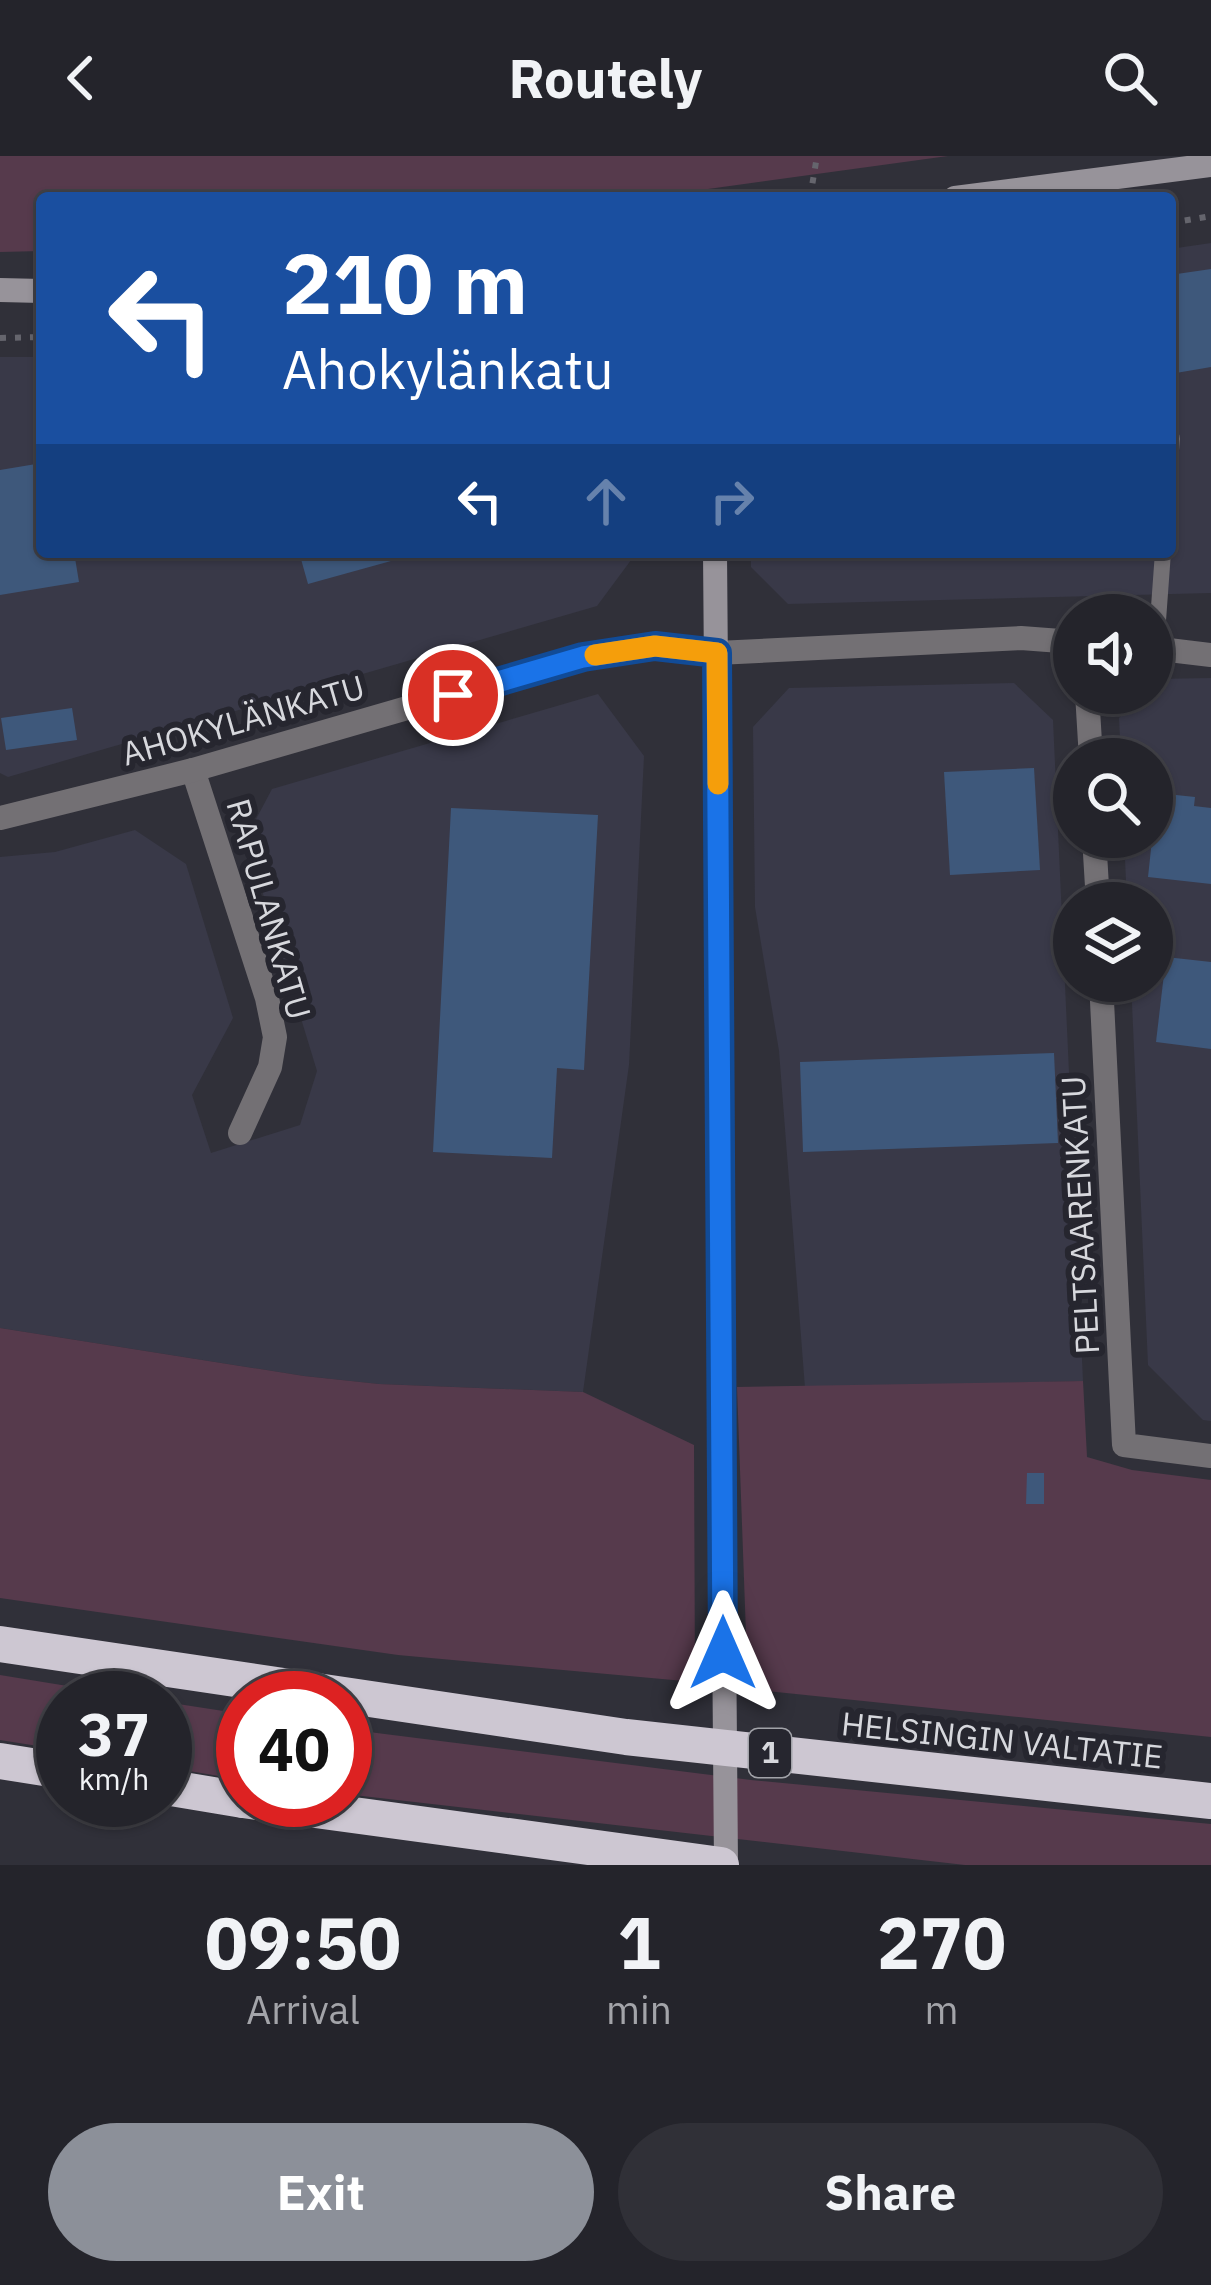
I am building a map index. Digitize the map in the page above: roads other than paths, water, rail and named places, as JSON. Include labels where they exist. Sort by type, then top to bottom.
[{"type":"highway","name":"HELSINGIN VALTATIE","points":[[0,1644],[626,1737],[1211,1802]]},
{"type":"highway","points":[[0,1761],[36,1767]]},
{"type":"highway","points":[[372,1817],[724,1865]]},
{"type":"street","points":[[1002,192],[1211,165]]},
{"type":"street","points":[[0,290],[36,291]]},
{"type":"street","points":[[715,558],[724,1865]]},
{"type":"street","name":"AHOKYLÄNKATU","points":[[0,818],[194,770],[583,657],[655,646],[717,653],[1021,638],[1053,640]]},
{"type":"street","points":[[1173,650],[1211,655]]},
{"type":"street","name":"RAPULANKATU","points":[[194,770],[267,998],[275,1037],[270,1067],[240,1133]]},
{"type":"street","name":"PELTSAARENKATU","points":[[1102,1002],[1124,1445],[1211,1456]]},
{"type":"lane","points":[[1159,594],[1162,558]]}]
